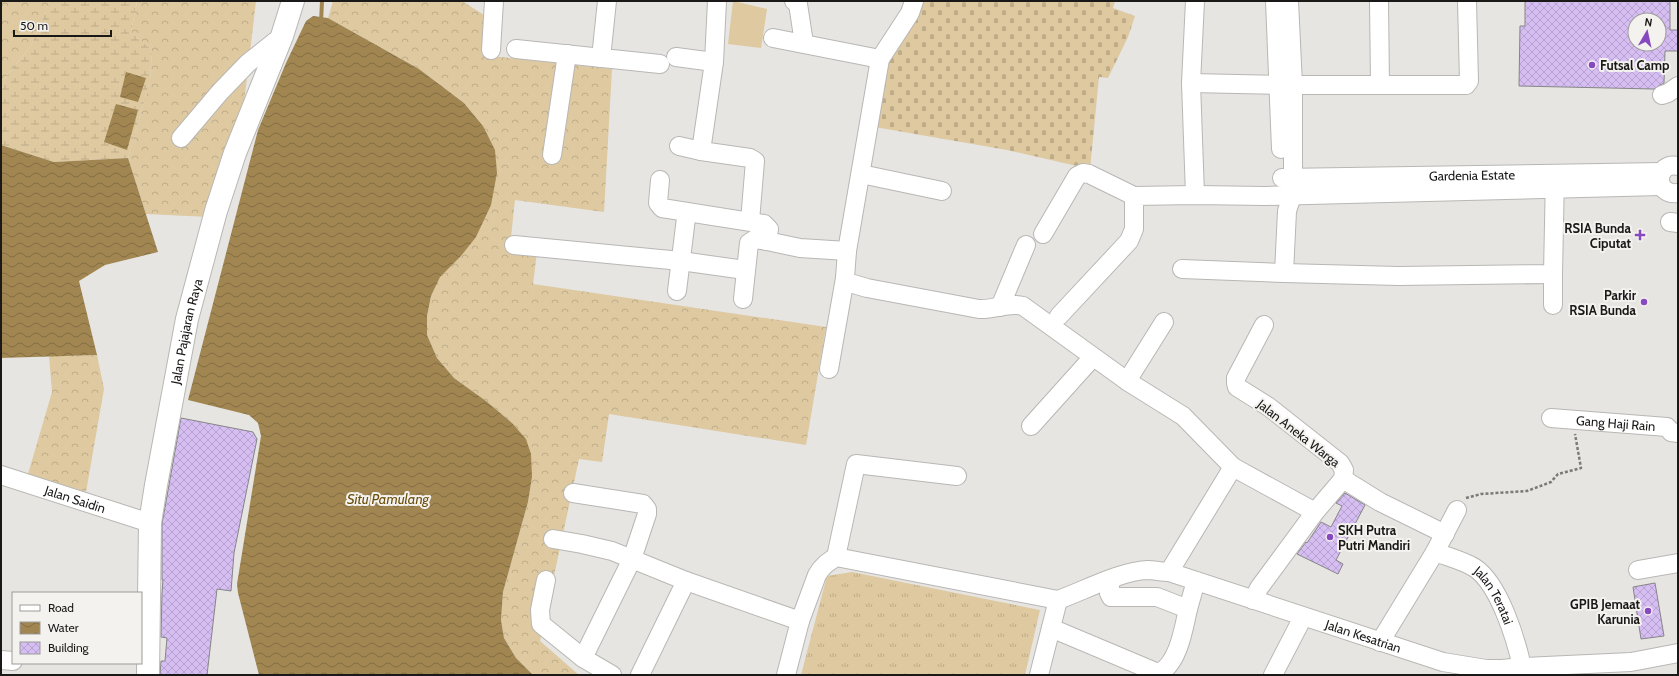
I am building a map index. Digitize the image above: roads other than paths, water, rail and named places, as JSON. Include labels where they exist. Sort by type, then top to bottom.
[{"type":"main road","name":"Jalan Pajajaran Raya","points":[[146,667],[150,523],[174,383],[187,319],[204,254],[235,152],[282,36],[293,1]]},
{"type":"street","points":[[492,50],[494,1]]},
{"type":"street","points":[[601,58],[607,1]]},
{"type":"street","points":[[701,152],[714,62],[717,1]]},
{"type":"street","points":[[794,1],[798,4],[804,43]]},
{"type":"street","points":[[829,369],[845,278],[847,252],[880,59],[910,13],[914,1]]},
{"type":"street","points":[[1195,1],[1191,83],[1195,195]]},
{"type":"street","points":[[1275,1],[1286,85]]},
{"type":"street","points":[[1284,273],[1287,201],[1286,85],[1289,1]]},
{"type":"street","points":[[1379,1],[1380,85]]},
{"type":"street","points":[[1191,83],[1286,85],[1466,85],[1469,81],[1467,1]]},
{"type":"street","points":[[182,138],[220,92],[248,63],[282,36]]},
{"type":"street","points":[[773,38],[880,59]]},
{"type":"street","points":[[516,49],[660,64]]},
{"type":"street","points":[[552,155],[567,54]]},
{"type":"street","points":[[676,57],[714,62]]},
{"type":"street","points":[[1662,94],[1668,93],[1678,86]]},
{"type":"street","points":[[679,146],[701,152],[750,158],[755,161],[750,221]]},
{"type":"street","points":[[861,174],[942,191]]},
{"type":"street","points":[[1043,234],[1077,176],[1089,174],[1134,196],[1134,229],[1129,241],[1059,316]]},
{"type":"street","points":[[1667,175],[1668,192],[1678,193]]},
{"type":"street","name":"Gardenia Estate","points":[[1134,196],[1195,195],[1287,201],[1667,175]]},
{"type":"street","name":"Gardenia Estate","points":[[1287,178],[1555,182]]},
{"type":"street","points":[[660,180],[658,203],[662,208],[764,224],[769,229],[767,241]]},
{"type":"street","points":[[1552,305],[1555,182]]},
{"type":"street","points":[[677,291],[686,218]]},
{"type":"street","points":[[743,299],[749,243],[755,239],[800,248],[847,252]]},
{"type":"street","points":[[514,245],[681,261],[746,270]]},
{"type":"street","points":[[1000,307],[1026,245]]},
{"type":"street","points":[[1182,269],[1398,276],[1553,274]]},
{"type":"street","points":[[845,278],[850,283],[867,288],[979,309],[1012,305],[1023,306],[1127,381],[1183,416],[1233,467],[1315,512]]},
{"type":"street","points":[[1127,381],[1164,322]]},
{"type":"street","name":"Jalan Aneka Warga","points":[[1252,600],[1259,588],[1315,512],[1343,479],[1344,470],[1340,463],[1269,407],[1237,387],[1236,378],[1264,325]]},
{"type":"street","points":[[1031,426],[1093,356]]},
{"type":"street","name":"Gang Haji Rain","points":[[1551,418],[1667,427],[1671,432],[1678,432]]},
{"type":"street","points":[[836,557],[856,464],[957,476]]},
{"type":"street","points":[[1169,572],[1233,467]]},
{"type":"street","name":"Jalan Saidin","points":[[1,475],[150,523]]},
{"type":"street","points":[[1343,479],[1375,498],[1445,534]]},
{"type":"street","points":[[573,493],[643,504],[647,509],[647,514],[632,559],[584,658]]},
{"type":"street","points":[[1380,642],[1435,552],[1457,510]]},
{"type":"street","points":[[553,539],[612,551],[686,581],[800,621]]},
{"type":"street","name":"Jalan Teratai","points":[[1435,552],[1474,568],[1491,584],[1502,606],[1522,667]]},
{"type":"street","points":[[786,675],[800,621],[821,568],[836,557],[1058,600],[1039,675]]},
{"type":"street","points":[[1638,570],[1678,563]]},
{"type":"street","name":"Jalan Kesatrian","points":[[1058,600],[1111,580],[1147,570],[1169,572],[1380,642],[1443,662],[1465,667],[1501,672],[1522,667],[1631,662],[1678,653]]},
{"type":"street","points":[[546,580],[540,610],[541,624],[584,658],[612,675]]},
{"type":"street","points":[[1111,580],[1109,593],[1111,597],[1157,597],[1188,609]]},
{"type":"street","points":[[640,675],[686,581]]},
{"type":"street","points":[[1051,628],[1158,673],[1165,669],[1174,657],[1196,581]]},
{"type":"street","points":[[1272,675],[1303,617]]},
{"type":"street","points":[[1,660],[12,661]]},
{"type":"water","name":"Situ Pamulang","points":[[313,16],[328,18],[419,69],[464,103],[483,126],[495,150],[497,173],[491,205],[476,237],[461,256],[440,277],[431,296],[427,316],[427,335],[437,358],[454,378],[486,401],[512,423],[526,439],[531,454],[532,477],[528,502],[503,592],[501,620],[504,638],[516,658],[533,675],[259,675],[237,584],[261,436],[258,423],[249,415],[188,400],[258,130],[286,63],[306,21]]},
{"type":"water","points":[[126,72],[146,78],[138,102],[120,97]]},
{"type":"water","points":[[116,104],[138,110],[127,150],[104,142]]},
{"type":"water","points":[[1,145],[54,162],[128,158],[158,252],[105,265],[79,281],[97,355],[1,358]]},
{"type":"waterway","points":[[321,23],[322,1]]},
{"type":"place","name":"Futsal Camp","points":[[1592,65]]},
{"type":"place","name":"RSIA Bunda Ciputat","points":[[1640,235]]},
{"type":"place","name":"Parkir RSIA Bunda","points":[[1644,302]]},
{"type":"place","name":"SKH Putra Putri Mandiri","points":[[1330,537]]},
{"type":"place","name":"GPIB Jemaat Karunia","points":[[1648,611]]}]
